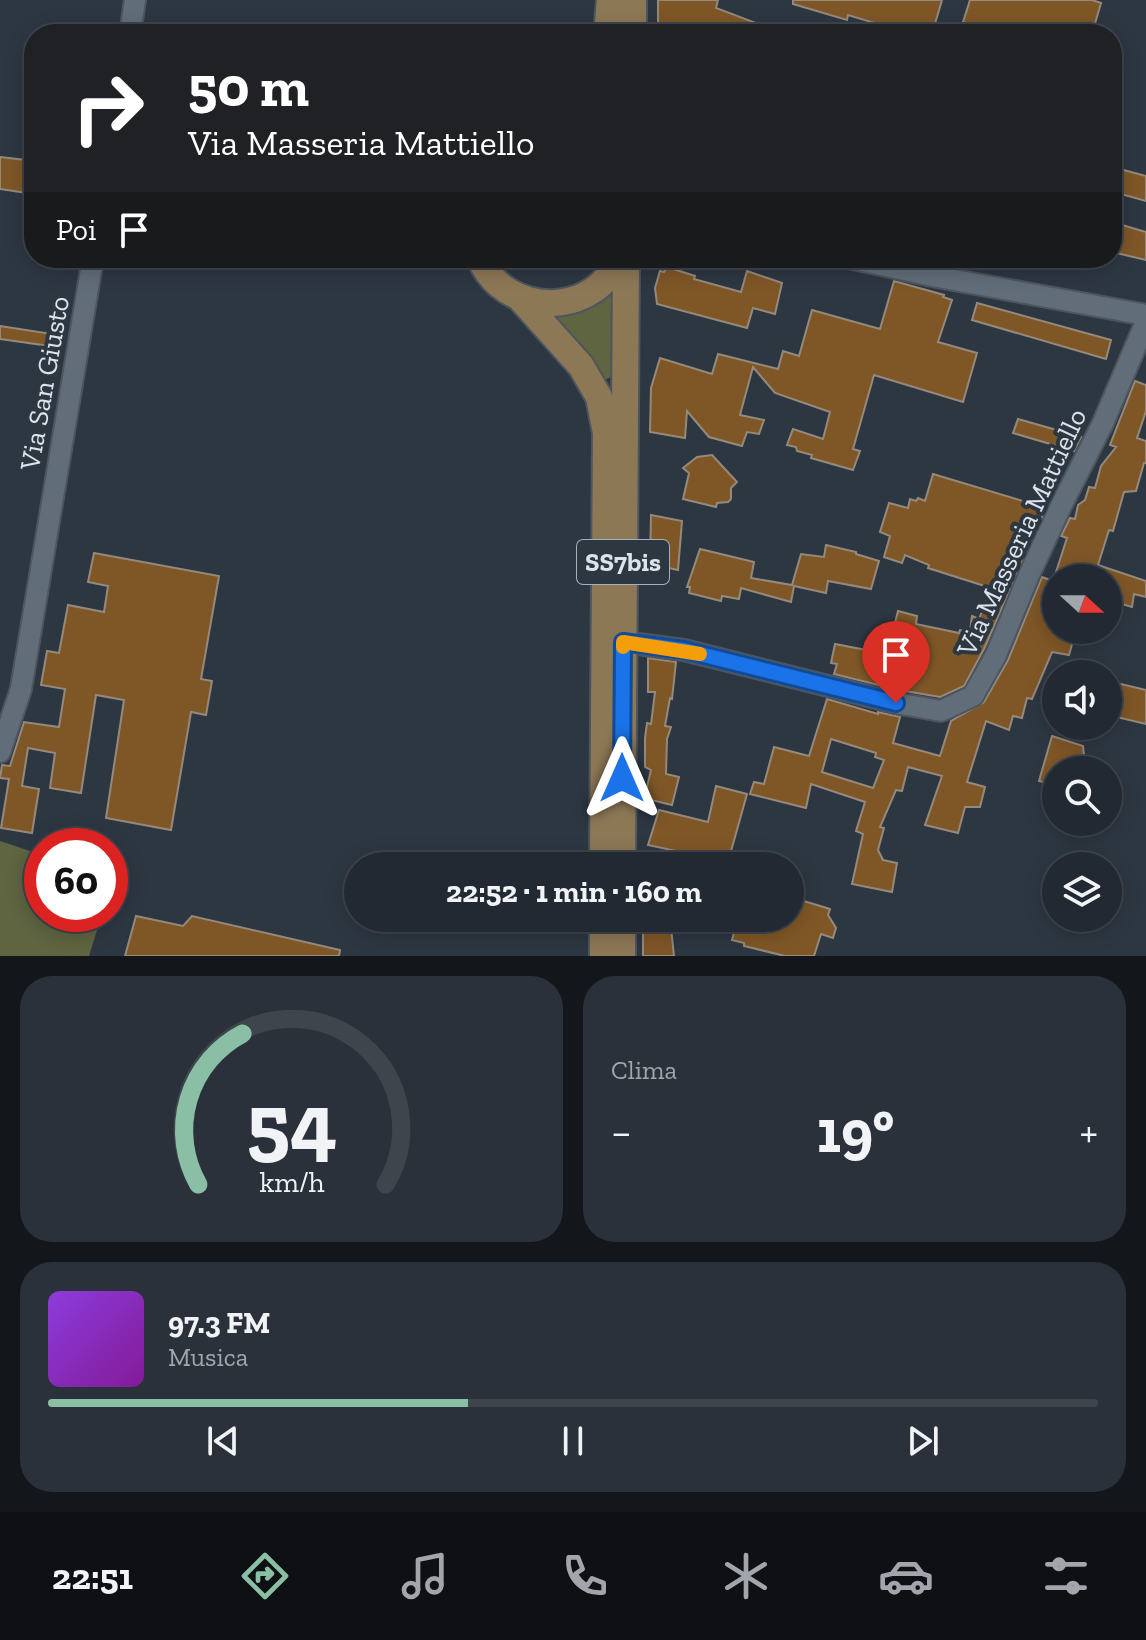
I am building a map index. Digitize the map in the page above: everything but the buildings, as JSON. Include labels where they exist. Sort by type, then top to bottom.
[{"type":"main road","points":[[608,24],[610,0]]},
{"type":"main road","points":[[633,0],[633,24]]},
{"type":"main road","name":"SS7bis","points":[[484,268],[499,286],[520,298],[545,304],[570,301],[593,291],[616,268]]},
{"type":"main road","name":"SS7bis","points":[[622,852],[624,268]]},
{"type":"main road","name":"SS7bis","points":[[520,298],[581,366],[599,397],[606,433],[603,504],[603,852]]},
{"type":"main road","points":[[603,932],[603,956]]},
{"type":"main road","points":[[622,932],[622,956]]},
{"type":"street","points":[[131,24],[135,0]]},
{"type":"street","name":"Via San Giusto","points":[[0,752],[21,689],[91,268]]},
{"type":"street","points":[[895,268],[1146,315]]},
{"type":"street","name":"Via Masseria Mattiello","points":[[623,642],[684,650],[896,703],[941,711],[973,696],[996,655],[1029,575],[1103,423],[1146,322]]},
{"type":"green space","points":[[617,280],[620,374],[601,381],[540,314]]},
{"type":"green space","points":[[0,841],[24,849],[24,932],[96,932],[89,956],[0,956]]},
{"type":"slow traffic","points":[[623,647],[623,642],[700,654]]},
{"type":"route","points":[[622,778],[623,642],[684,650],[896,703]]}]
